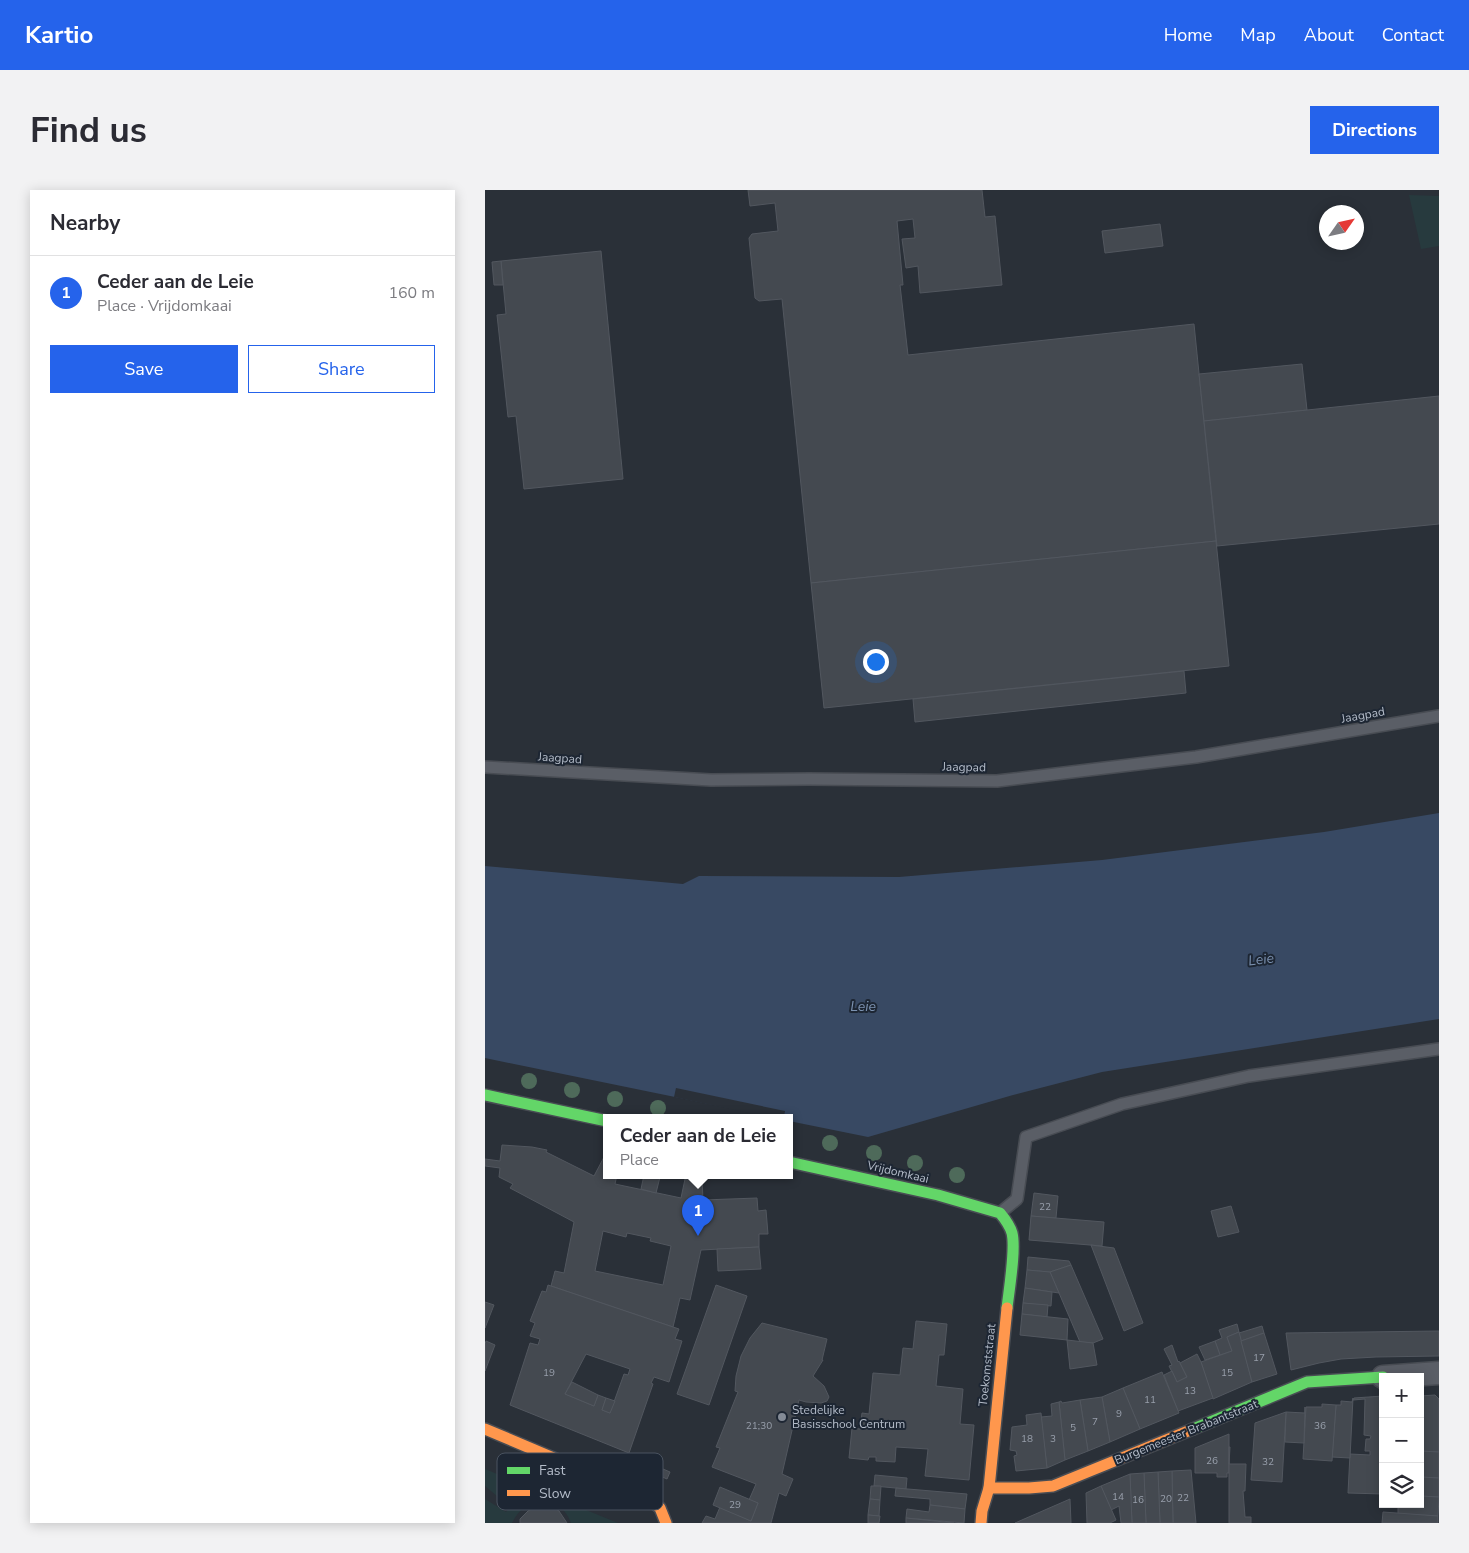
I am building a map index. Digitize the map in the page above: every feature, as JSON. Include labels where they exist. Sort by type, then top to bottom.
[{"type":"street","points":[[485,1095],[603,1120]]},
{"type":"street","name":"Vrijdomkaai","points":[[793,1163],[938,1195],[1000,1213]]},
{"type":"street","name":"Toekomststraat","points":[[981,1523],[982,1511],[989,1488],[1013,1248],[1012,1233],[1000,1213]]},
{"type":"street","name":"Burgemeester Brabantstraat","points":[[1424,1374],[1439,1373]]},
{"type":"street","name":"Burgemeester Brabantstraat","points":[[989,1488],[1053,1486],[1307,1382],[1379,1377]]},
{"type":"street","points":[[485,1429],[542,1453]]},
{"type":"street","points":[[661,1510],[666,1523]]},
{"type":"lane","name":"Jaagpad","points":[[485,767],[711,780],[997,781],[1196,757],[1439,716]]},
{"type":"lane","points":[[1000,1213],[1017,1199],[1026,1137],[1122,1104],[1249,1076],[1439,1049]]},
{"type":"green space","points":[[1409,195],[1439,196],[1439,246],[1421,249]]},
{"type":"green space","points":[[485,1469],[497,1474],[497,1496],[485,1486]]},
{"type":"green space","points":[[485,1499],[497,1506],[497,1510],[506,1512],[508,1510],[522,1510],[512,1523],[485,1523]]},
{"type":"green space","points":[[563,1510],[586,1510],[618,1523],[571,1523]]},
{"type":"water","name":"Leie","points":[[1439,813],[1439,1019],[1102,1072],[1013,1095],[868,1137],[793,1122],[793,1114],[757,1114],[485,1058],[485,866],[683,884],[699,876],[899,877],[1102,860],[1324,832]]},
{"type":"pier","points":[[676,1088],[785,1111],[784,1114],[755,1114],[674,1097]]},
{"type":"building","points":[[748,190],[982,190],[985,217],[995,216],[1002,285],[920,293],[918,266],[906,268],[902,239],[915,238],[913,219],[897,221],[903,285],[900,285],[908,355],[1194,324],[1216,541],[811,583],[782,299],[759,301],[755,298],[749,238],[752,234],[778,231],[775,203],[750,206]]},
{"type":"building","points":[[1160,224],[1163,246],[1105,253],[1102,231]]},
{"type":"building","points":[[601,251],[623,479],[524,489],[516,416],[508,417],[497,315],[506,314],[501,261]]},
{"type":"building","points":[[501,261],[503,285],[494,285],[492,262]]},
{"type":"building","points":[[1302,364],[1307,410],[1204,421],[1199,374]]},
{"type":"building","points":[[1439,396],[1439,524],[1217,546],[1204,421]]},
{"type":"building","points":[[1216,541],[1229,666],[824,708],[811,583]]},
{"type":"building","points":[[1184,671],[1186,693],[915,722],[913,699]]},
{"type":"building","points":[[502,1145],[532,1147],[547,1150],[546,1152],[594,1176],[603,1159],[603,1179],[616,1179],[615,1184],[681,1198],[685,1179],[702,1179],[703,1200],[757,1198],[758,1211],[766,1210],[768,1234],[759,1234],[759,1247],[701,1250],[690,1300],[680,1298],[673,1327],[551,1286],[555,1271],[564,1273],[574,1222],[510,1188],[513,1184],[499,1177],[500,1168],[485,1166],[485,1159],[500,1161]],"holes":[[[603,1231],[626,1237],[627,1233],[651,1238],[650,1241],[671,1246],[663,1285],[595,1271]]]},
{"type":"building","points":[[643,1179],[660,1179],[656,1193],[641,1189]]},
{"type":"building","points":[[1034,1193],[1058,1196],[1056,1218],[1031,1216]]},
{"type":"building","points":[[1231,1206],[1239,1232],[1218,1237],[1211,1211]]},
{"type":"building","points":[[1031,1216],[1104,1222],[1102,1246],[1029,1240]]},
{"type":"building","points":[[1091,1245],[1114,1248],[1143,1323],[1124,1331]]},
{"type":"building","points":[[759,1247],[761,1269],[718,1271],[717,1249]]},
{"type":"building","points":[[1028,1257],[1069,1261],[1071,1265],[1050,1272],[1027,1270]]},
{"type":"building","points":[[1071,1265],[1103,1339],[1093,1343],[1080,1342],[1050,1272]]},
{"type":"building","points":[[1027,1270],[1050,1272],[1059,1293],[1025,1288]]},
{"type":"building","points":[[548,1285],[679,1329],[675,1339],[682,1341],[669,1382],[654,1377],[629,1453],[510,1405],[530,1343],[538,1345],[540,1339],[530,1336],[535,1323],[530,1321],[542,1291],[546,1292]],"holes":[[[586,1354],[630,1369],[628,1375],[624,1374],[610,1413],[602,1410],[606,1398],[598,1395],[594,1406],[565,1394]]]},
{"type":"building","points":[[716,1285],[747,1296],[709,1405],[677,1394]]},
{"type":"building","points":[[1025,1288],[1052,1292],[1051,1306],[1023,1303]]},
{"type":"building","points":[[485,1302],[494,1305],[485,1328]]},
{"type":"building","points":[[1023,1303],[1048,1305],[1047,1317],[1022,1314]]},
{"type":"building","points":[[1022,1314],[1068,1319],[1067,1340],[1020,1335]]},
{"type":"building","points":[[916,1321],[947,1324],[944,1355],[939,1355],[936,1386],[963,1389],[960,1424],[974,1425],[969,1480],[925,1476],[928,1449],[896,1447],[895,1462],[876,1461],[876,1457],[869,1457],[868,1460],[849,1458],[852,1428],[860,1429],[862,1413],[869,1414],[873,1373],[900,1375],[903,1348],[913,1349]]},
{"type":"building","points":[[762,1323],[827,1339],[823,1360],[813,1376],[824,1386],[829,1397],[827,1401],[821,1403],[799,1400],[782,1474],[793,1479],[786,1496],[779,1493],[771,1523],[702,1523],[706,1516],[715,1519],[720,1507],[751,1521],[758,1503],[749,1500],[756,1484],[712,1467],[720,1448],[716,1447],[738,1392],[735,1391],[736,1376],[741,1356],[750,1338]]},
{"type":"building","points":[[1237,1324],[1239,1332],[1227,1337],[1232,1351],[1220,1355],[1215,1341],[1222,1338],[1219,1330]]},
{"type":"building","points":[[1262,1326],[1264,1333],[1241,1341],[1239,1333]]},
{"type":"building","points":[[1439,1331],[1439,1356],[1341,1359],[1291,1370],[1286,1333]]},
{"type":"building","points":[[1239,1332],[1252,1382],[1213,1399],[1201,1362],[1232,1351],[1227,1337]]},
{"type":"building","points":[[1264,1333],[1277,1374],[1252,1382],[1241,1341]]},
{"type":"building","points":[[1067,1340],[1093,1343],[1097,1365],[1070,1369]]},
{"type":"building","points":[[486,1341],[495,1345],[485,1371],[485,1344]]},
{"type":"building","points":[[1215,1341],[1220,1355],[1205,1360],[1199,1347]]},
{"type":"building","points":[[1172,1345],[1178,1362],[1187,1377],[1177,1382],[1169,1366],[1172,1365],[1164,1349]]},
{"type":"building","points":[[1197,1354],[1213,1398],[1178,1411],[1164,1375],[1172,1371],[1177,1382],[1187,1377],[1180,1363]]},
{"type":"building","points":[[1162,1372],[1179,1413],[1140,1429],[1123,1388]]},
{"type":"building","points":[[572,1382],[598,1395],[594,1406],[565,1394]]},
{"type":"building","points":[[1123,1388],[1140,1429],[1110,1442],[1102,1397]]},
{"type":"building","points":[[1435,1395],[1439,1399],[1439,1452],[1424,1451],[1424,1396]]},
{"type":"building","points":[[1379,1396],[1379,1494],[1348,1493],[1350,1454],[1370,1455],[1370,1451],[1365,1451],[1366,1439],[1370,1439],[1371,1436],[1364,1435],[1365,1399],[1353,1400],[1354,1398]]},
{"type":"building","points":[[1102,1397],[1110,1442],[1088,1451],[1080,1400]]},
{"type":"building","points":[[606,1398],[615,1401],[610,1413],[602,1410]]},
{"type":"building","points":[[1353,1398],[1350,1458],[1332,1457],[1336,1405],[1341,1405],[1341,1401],[1352,1402]]},
{"type":"building","points":[[1080,1400],[1088,1451],[1065,1460],[1059,1402]]},
{"type":"building","points":[[1059,1402],[1065,1460],[1047,1468],[1041,1417],[1052,1416],[1051,1404]]},
{"type":"building","points":[[1322,1404],[1336,1405],[1332,1461],[1303,1459],[1306,1407],[1322,1407]]},
{"type":"building","points":[[1286,1412],[1305,1413],[1304,1443],[1285,1442]]},
{"type":"building","points":[[1286,1412],[1282,1482],[1251,1480],[1255,1423]]},
{"type":"building","points":[[1041,1413],[1047,1468],[1016,1471],[1014,1456],[1017,1455],[1016,1451],[1010,1450],[1012,1427],[1027,1425],[1026,1415]]},
{"type":"building","points":[[1229,1434],[1229,1473],[1227,1473],[1227,1477],[1217,1477],[1217,1473],[1195,1473],[1195,1448]]},
{"type":"building","points":[[1424,1451],[1439,1452],[1439,1478],[1424,1477]]},
{"type":"building","points":[[1229,1464],[1246,1464],[1245,1491],[1243,1491],[1245,1517],[1251,1517],[1251,1523],[1229,1523]]},
{"type":"building","points":[[663,1469],[670,1472],[667,1479],[663,1477]]},
{"type":"building","points":[[1191,1470],[1196,1523],[1173,1523],[1172,1471]]},
{"type":"building","points":[[1172,1471],[1173,1523],[1160,1523],[1158,1472]]},
{"type":"building","points":[[1158,1472],[1160,1523],[1146,1523],[1144,1473]]},
{"type":"building","points":[[1144,1473],[1146,1523],[1132,1523],[1130,1474]]},
{"type":"building","points":[[1130,1474],[1132,1523],[1121,1523],[1119,1506],[1111,1510],[1101,1486]]},
{"type":"building","points":[[875,1475],[907,1478],[906,1489],[874,1486]]},
{"type":"building","points":[[1424,1477],[1439,1478],[1439,1497],[1424,1496]]},
{"type":"building","points":[[871,1486],[881,1486],[880,1500],[870,1499]]},
{"type":"building","points":[[1101,1486],[1116,1520],[1110,1523],[1087,1523],[1086,1493]]},
{"type":"building","points":[[720,1487],[758,1503],[751,1521],[713,1505]]},
{"type":"building","points":[[896,1488],[967,1494],[965,1509],[930,1505],[930,1499],[895,1496]]},
{"type":"building","points":[[1424,1496],[1439,1497],[1438,1516],[1398,1514],[1398,1508],[1424,1508]]},
{"type":"building","points":[[870,1499],[880,1500],[879,1516],[868,1515]]},
{"type":"building","points":[[1070,1499],[1071,1523],[1015,1523]]},
{"type":"building","points":[[930,1505],[965,1509],[964,1523],[906,1518],[907,1509],[929,1512]]},
{"type":"building","points":[[557,1510],[567,1523],[520,1523],[520,1519],[528,1511]]},
{"type":"building","points":[[1383,1512],[1438,1516],[1438,1523],[1382,1523]]},
{"type":"building","points":[[868,1515],[880,1516],[879,1523],[868,1523]]},
{"type":"building","points":[[906,1518],[954,1523],[906,1523]]},
{"type":"traffic: fast","points":[[485,1095],[603,1120]]},
{"type":"traffic: fast","points":[[793,1163],[938,1195],[1000,1213],[1010,1228],[1013,1240],[1013,1259],[1007,1308]]},
{"type":"traffic: fast","points":[[1193,1429],[1307,1382],[1379,1377]]},
{"type":"traffic: slow","points":[[981,1523],[982,1511],[989,1488],[1007,1308]]},
{"type":"traffic: slow","points":[[485,1429],[542,1453]]},
{"type":"traffic: slow","points":[[989,1488],[1053,1486],[1193,1429]]},
{"type":"traffic: slow","points":[[661,1510],[666,1523]]},
{"type":"place","name":"Ceder aan de Leie","points":[[698,1236]]},
{"type":"place","name":"Stedelijke Basisschool Centrum","points":[[782,1417]]}]
